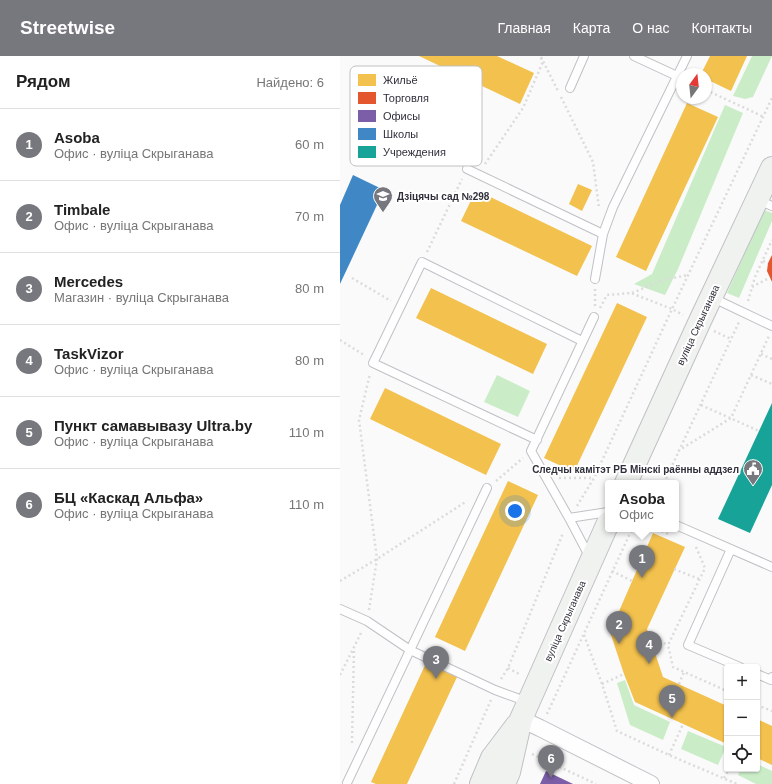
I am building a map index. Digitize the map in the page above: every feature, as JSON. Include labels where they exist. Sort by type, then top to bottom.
[{"type":"street","name":"вуліца Скрыганава","points":[[627,480],[711,297],[765,203],[772,168]]},
{"type":"street","name":"вуліца Скрыганава","points":[[504,784],[605,530]]},
{"type":"street","name":"вуліца Скрыганава","points":[[481,784],[492,758],[530,717]]},
{"type":"street","points":[[530,717],[651,784]]},
{"type":"lane","points":[[570,88],[584,56]]},
{"type":"lane","points":[[634,56],[676,76]]},
{"type":"lane","points":[[681,68],[687,56]]},
{"type":"lane","points":[[595,280],[603,234],[613,207],[676,78]]},
{"type":"lane","points":[[467,169],[603,234]]},
{"type":"lane","points":[[537,440],[373,363],[422,262],[582,341]]},
{"type":"lane","points":[[711,297],[772,326]]},
{"type":"lane","points":[[592,560],[531,451],[594,317]]},
{"type":"lane","points":[[346,782],[487,488]]},
{"type":"lane","points":[[569,518],[605,512]]},
{"type":"lane","points":[[679,526],[772,567]]},
{"type":"lane","points":[[731,549],[688,645],[733,664]]},
{"type":"lane","points":[[340,609],[367,621],[410,650],[495,690],[530,717]]},
{"type":"lane","points":[[760,675],[771,680],[772,677]]},
{"type":"path","points":[[478,174],[523,108],[542,64],[541,56]]},
{"type":"path","points":[[541,56],[593,162],[603,234]]},
{"type":"path","points":[[712,93],[764,117]]},
{"type":"path","points":[[454,784],[495,690],[508,668],[569,518],[594,478],[772,98]]},
{"type":"path","points":[[422,262],[467,169]]},
{"type":"path","points":[[665,480],[744,313],[755,277],[772,240]]},
{"type":"path","points":[[763,261],[768,263]]},
{"type":"path","points":[[607,295],[631,293],[663,280],[688,275]]},
{"type":"path","points":[[352,278],[400,306]]},
{"type":"path","points":[[752,287],[769,278]]},
{"type":"path","points":[[595,280],[607,295]]},
{"type":"path","points":[[594,317],[595,280]]},
{"type":"path","points":[[631,293],[672,309],[731,339]]},
{"type":"path","points":[[594,317],[607,295]]},
{"type":"path","points":[[678,451],[731,418],[772,330]]},
{"type":"path","points":[[340,340],[361,353]]},
{"type":"path","points":[[761,354],[772,359]]},
{"type":"path","points":[[340,676],[367,621],[377,559],[359,420],[373,363]]},
{"type":"path","points":[[751,374],[772,384]]},
{"type":"path","points":[[701,405],[759,431]]},
{"type":"path","points":[[340,581],[487,488],[531,451]]},
{"type":"path","points":[[546,477],[594,478]]},
{"type":"path","points":[[596,784],[531,754],[530,717],[584,634],[631,532]]},
{"type":"path","points":[[674,569],[699,579]]},
{"type":"path","points":[[612,572],[632,581]]},
{"type":"path","points":[[584,634],[617,731],[668,755],[737,784]]},
{"type":"path","points":[[650,637],[668,645]]},
{"type":"path","points":[[352,746],[354,648]]},
{"type":"path","points":[[679,684],[684,672]]},
{"type":"path","points":[[602,684],[624,674]]},
{"type":"path","points":[[760,706],[772,711]]},
{"type":"path","points":[[668,755],[683,724]]},
{"type":"path","points":[[724,778],[727,772]]},
{"type":"green space","points":[[752,56],[772,56],[753,97],[745,99],[733,96]]},
{"type":"green space","points":[[725,105],[743,113],[678,269],[665,295],[634,284],[652,274]]},
{"type":"green space","points":[[764,210],[772,213],[772,221],[739,298],[727,293]]},
{"type":"green space","points":[[497,375],[530,391],[518,417],[484,402]]},
{"type":"green space","points":[[625,680],[634,705],[670,722],[663,740],[630,725],[617,683]]},
{"type":"green space","points":[[688,731],[724,746],[724,752],[718,765],[681,749]]},
{"type":"green space","points":[[760,765],[772,771],[772,784],[756,784],[738,775],[740,772],[760,772]]},
{"type":"building: Жильё","points":[[419,56],[497,56],[534,73],[520,104],[482,86],[482,66],[440,66]]},
{"type":"building: Жильё","points":[[710,56],[747,56],[731,91],[712,82],[712,68],[704,68]]},
{"type":"building: Жильё","points":[[687,104],[718,117],[646,271],[616,257]]},
{"type":"building: Жильё","points":[[578,184],[592,190],[582,211],[569,204]]},
{"type":"building: Жильё","points":[[476,190],[592,246],[577,276],[461,221]]},
{"type":"building: Жильё","points":[[431,288],[547,344],[533,374],[416,318]]},
{"type":"building: Жильё","points":[[617,303],[647,317],[574,472],[544,458]]},
{"type":"building: Жильё","points":[[385,388],[501,444],[486,475],[370,419]]},
{"type":"building: Жильё","points":[[508,481],[538,495],[465,651],[435,637]]},
{"type":"building: Жильё","points":[[653,533],[685,547],[647,629],[663,677],[724,705],[724,743],[635,702],[610,632]]},
{"type":"building: Жильё","points":[[426,663],[457,677],[407,784],[376,784],[371,782]]},
{"type":"building: Жильё","points":[[760,720],[772,726],[772,765],[760,759]]},
{"type":"building: Торговля","points":[[772,255],[772,282],[767,271],[768,263]]},
{"type":"building: Офисы","points":[[546,771],[573,784],[540,784]]},
{"type":"building: Школы","points":[[353,175],[384,190],[340,284],[340,205]]},
{"type":"building: Учреждения","points":[[772,403],[772,485],[750,533],[718,519]]},
{"type":"place","name":"Дзіцячы сад №298","points":[[383,213]]},
{"type":"place","name":"Следчы камітэт РБ Мінскі раённы аддзел","points":[[753,486]]},
{"type":"place","name":"Asoba","points":[[642,578]]},
{"type":"place","name":"Timbale","points":[[619,644]]},
{"type":"place","name":"TaskVizor","points":[[649,664]]},
{"type":"place","name":"Mercedes","points":[[436,679]]},
{"type":"place","name":"Пункт самавывазу Ultra.by","points":[[672,718]]},
{"type":"place","name":"БЦ «Каскад Альфа»","points":[[551,778]]}]
